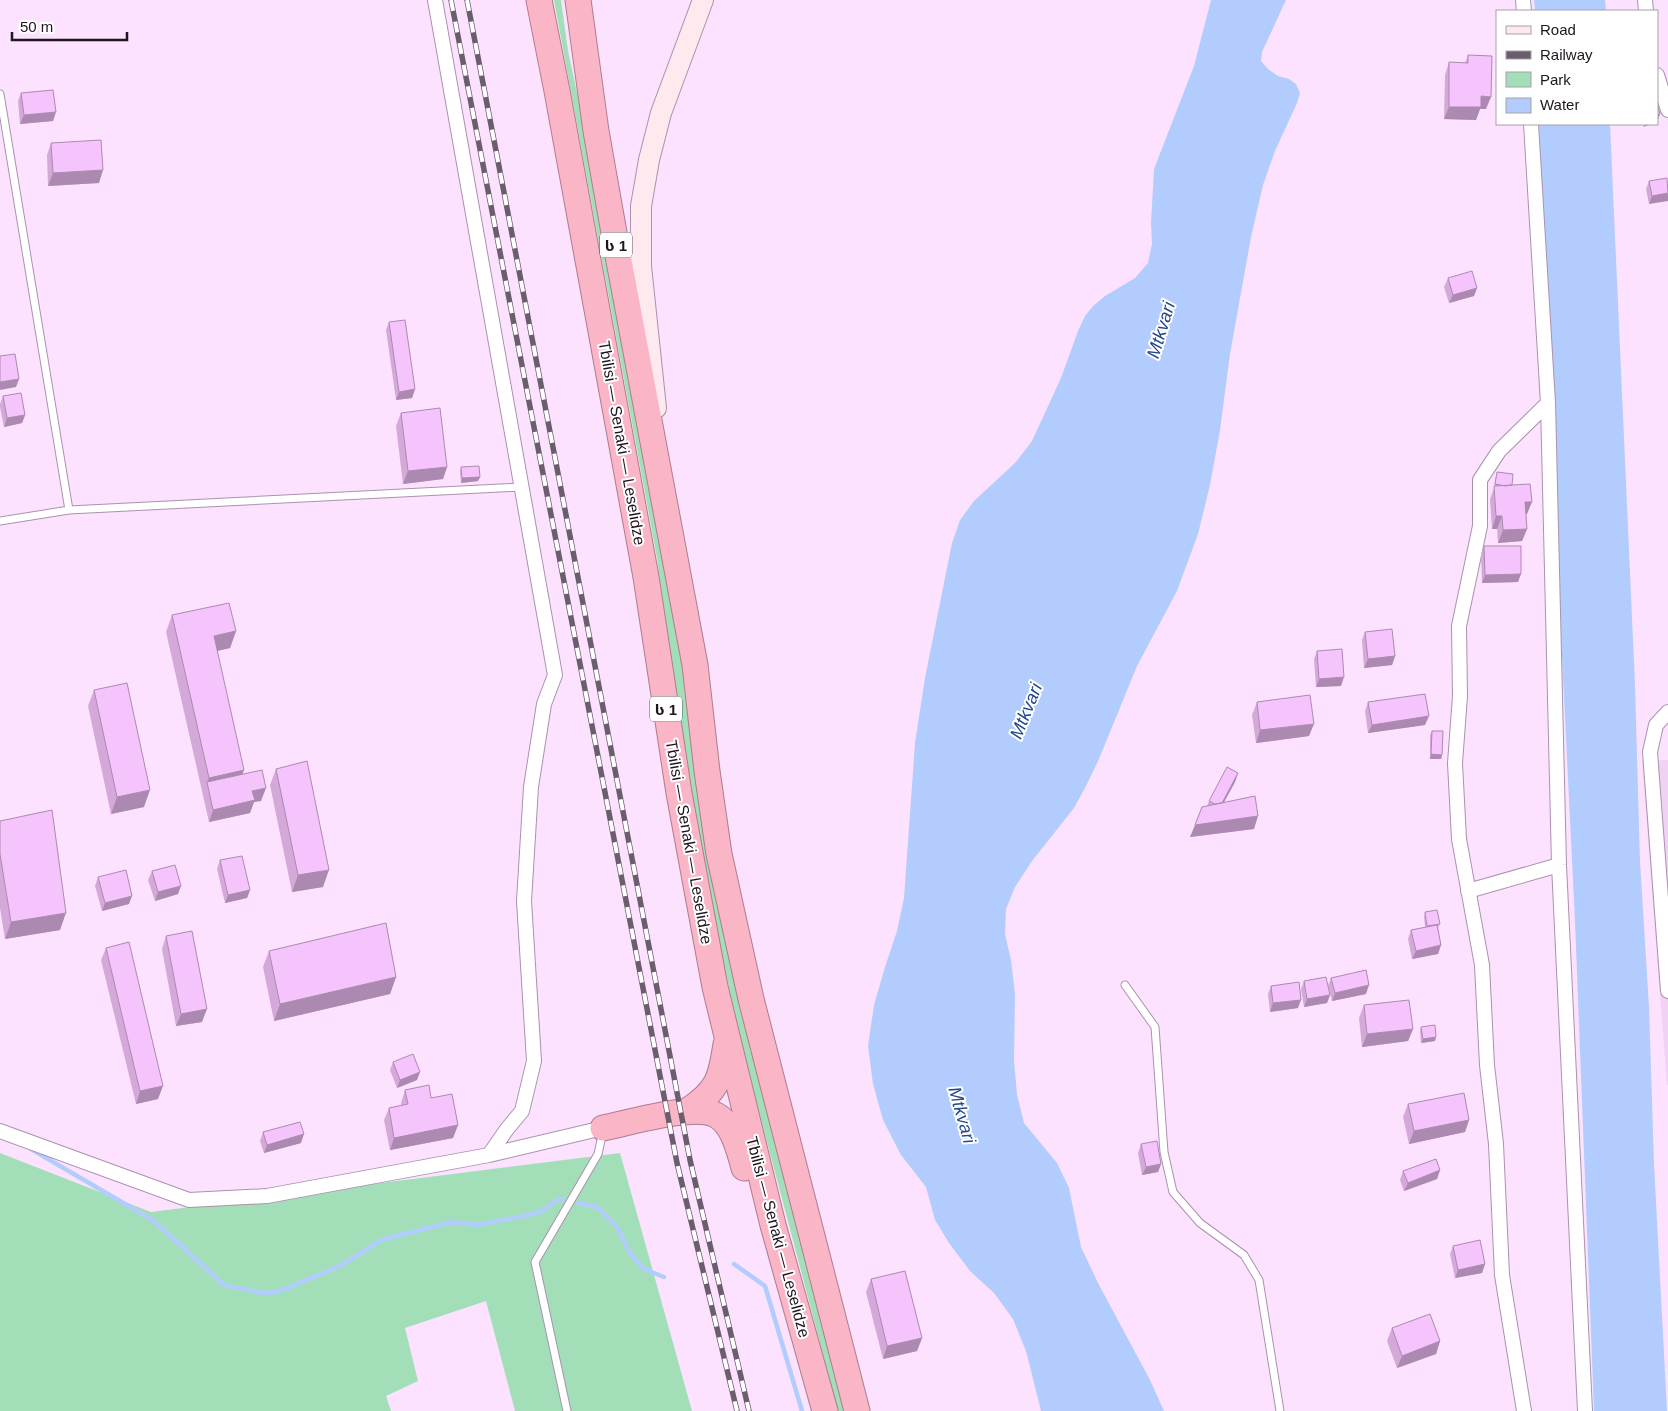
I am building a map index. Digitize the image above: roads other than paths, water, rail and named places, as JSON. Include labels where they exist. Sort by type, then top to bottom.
[{"type":"highway","name":"Tbilisi — Senaki — Leselidze","points":[[539,0],[561,110],[646,577],[679,793],[715,987],[773,1225],[825,1411]]},
{"type":"highway","name":"Tbilisi — Senaki — Leselidze","points":[[578,0],[596,131],[642,393],[695,665],[707,771],[720,854],[746,980],[857,1411]]},
{"type":"highway","points":[[603,1128],[687,1110],[703,1100],[716,1085],[727,1039]]},
{"type":"highway","points":[[687,1110],[716,1115],[726,1125],[737,1143],[753,1199],[773,1225]]},
{"type":"main road","points":[[662,488],[654,377],[641,266],[641,206],[649,160],[661,113],[703,0]]},
{"type":"street","points":[[435,0],[555,675],[544,704],[531,787],[524,901],[534,1061],[522,1111],[489,1155]]},
{"type":"street","points":[[1658,78],[1668,110]]},
{"type":"street","points":[[1531,125],[1548,403],[1559,864],[1585,1411]]},
{"type":"street","points":[[1524,1411],[1502,1275],[1496,1144],[1487,1065],[1482,965],[1459,839],[1455,763],[1460,696],[1459,626],[1480,526],[1480,480],[1499,451],[1548,403]]},
{"type":"street","points":[[1668,712],[1656,724],[1650,752],[1668,991]]},
{"type":"street","points":[[1468,890],[1559,864]]},
{"type":"street","points":[[0,1131],[189,1200],[267,1196],[489,1155],[603,1128]]},
{"type":"lane","points":[[0,94],[69,510]]},
{"type":"lane","points":[[0,521],[69,510],[521,487]]},
{"type":"lane","points":[[1124,985],[1155,1026],[1164,1152],[1173,1192],[1200,1223],[1244,1255],[1259,1280],[1280,1411]]},
{"type":"lane","points":[[567,1411],[535,1262],[598,1154],[603,1128]]},
{"type":"water","name":"Mtkvari","points":[[1211,0],[1286,0],[1262,52],[1261,61],[1278,76],[1289,79],[1296,84],[1300,93],[1275,151],[1263,185],[1251,237],[1230,354],[1220,430],[1210,485],[1198,534],[1177,591],[1137,666],[1087,784],[1074,808],[1032,861],[1015,887],[1006,909],[1005,934],[1011,960],[1015,994],[1014,1060],[1017,1095],[1024,1123],[1057,1163],[1069,1188],[1081,1247],[1150,1380],[1164,1411],[1041,1411],[1026,1351],[1013,1319],[994,1293],[970,1271],[949,1243],[935,1220],[926,1187],[901,1155],[883,1120],[873,1084],[868,1046],[874,1005],[897,931],[904,898],[915,743],[925,678],[952,543],[960,520],[974,501],[1016,462],[1032,441],[1061,378],[1085,316],[1105,296],[1135,278],[1148,263],[1152,244],[1151,223],[1154,169],[1194,66]]},
{"type":"water","points":[[1534,0],[1605,0],[1606,10],[1535,10]]},
{"type":"water","points":[[1539,125],[1610,125],[1635,685],[1640,862],[1649,1007],[1654,1164],[1667,1411],[1594,1411],[1575,921],[1548,371]]},
{"type":"waterway","points":[[31,1149],[154,1221],[224,1285],[262,1293],[277,1292],[340,1266],[381,1240],[451,1222],[477,1225],[523,1216],[542,1211],[558,1199],[564,1200]]},
{"type":"waterway","points":[[578,1203],[597,1207],[617,1227],[630,1253],[644,1269],[664,1277]]},
{"type":"waterway","points":[[734,1264],[765,1286],[802,1411]]},
{"type":"railway","points":[[451,0],[677,1163],[737,1411]]},
{"type":"railway","points":[[467,0],[690,1160],[749,1411]]}]
